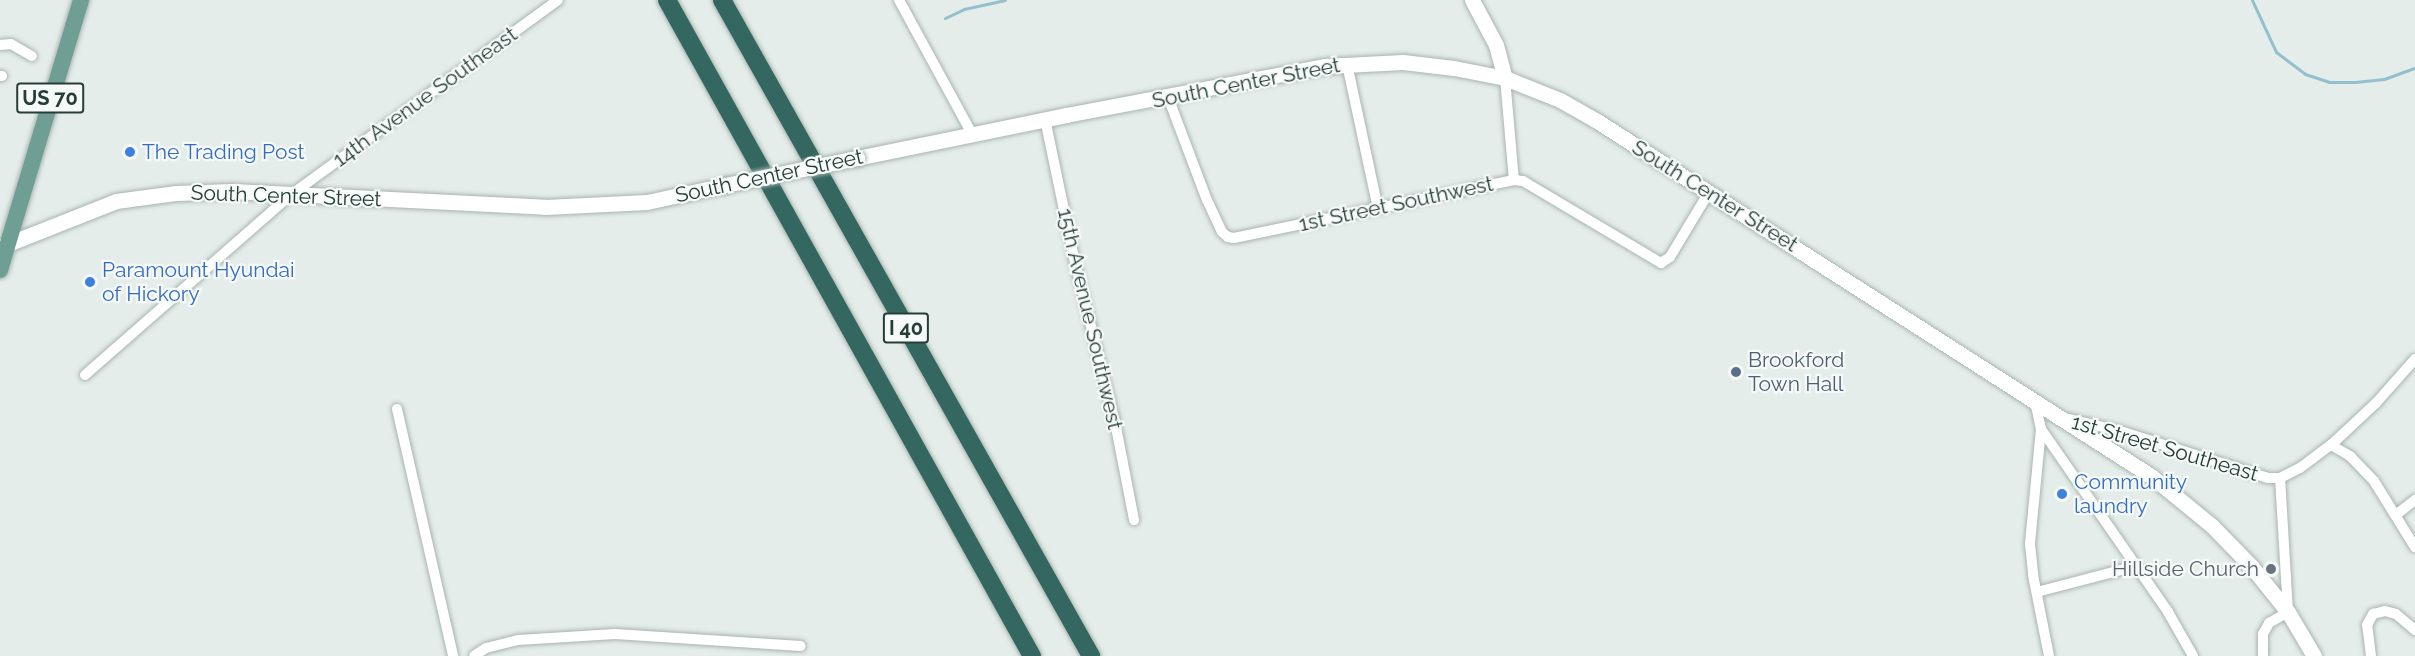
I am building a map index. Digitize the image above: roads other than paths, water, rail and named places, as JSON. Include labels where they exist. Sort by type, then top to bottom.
[{"type":"highway","name":"I 40","points":[[667,0],[1032,656]]},
{"type":"highway","name":"I 40","points":[[722,0],[1091,656]]},
{"type":"main road","name":"US 70","points":[[0,270],[4,245],[81,0]]},
{"type":"street","name":"14th Avenue Southeast","points":[[85,375],[291,194],[558,0]]},
{"type":"street","points":[[899,0],[972,134]]},
{"type":"street","points":[[1472,0],[1496,45],[1505,78],[1514,180],[1523,181],[1661,263],[1670,257],[1709,192]]},
{"type":"street","points":[[0,45],[11,44],[32,56]]},
{"type":"street","name":"South Center Street","points":[[4,245],[102,205],[137,197],[216,191],[566,207],[647,202],[1044,119],[1347,63],[1420,63],[1505,78],[1580,110],[2151,476],[2193,509],[2237,551],[2288,612],[2314,656]]},
{"type":"street","points":[[1347,63],[1378,208]]},
{"type":"street","name":"1st Street Southwest","points":[[1168,97],[1194,169],[1222,232],[1234,238],[1514,180]]},
{"type":"street","name":"15th Avenue Southwest","points":[[1044,119],[1075,262],[1115,422],[1134,520]]},
{"type":"street","name":"1st Street Southeast","points":[[2061,417],[2120,431],[2268,478],[2280,478],[2300,468],[2331,445],[2376,403],[2415,359]]},
{"type":"street","points":[[2035,401],[2042,429],[2030,544],[2049,656]]},
{"type":"street","points":[[397,410],[453,656]]},
{"type":"street","points":[[2042,429],[2136,566],[2193,656]]},
{"type":"street","points":[[2331,445],[2343,450],[2365,471],[2397,514],[2415,547]]},
{"type":"street","points":[[2262,656],[2263,634],[2269,623],[2288,612],[2280,478]]},
{"type":"street","points":[[2397,514],[2415,500]]},
{"type":"street","points":[[2037,592],[2136,566]]},
{"type":"street","points":[[2371,656],[2367,625],[2373,614],[2385,611],[2396,614],[2415,630]]},
{"type":"street","points":[[474,656],[486,648],[518,640],[615,634],[801,646]]},
{"type":"waterway","points":[[945,18],[964,9],[1005,0]]},
{"type":"waterway","points":[[2252,0],[2276,52],[2305,74],[2329,82],[2355,82],[2384,79],[2415,68]]},
{"type":"place","name":"The Trading Post","points":[[130,152]]},
{"type":"place","name":"Paramount Hyundai of Hickory","points":[[90,282]]},
{"type":"place","name":"Brookford Town Hall","points":[[1736,372]]},
{"type":"place","name":"Community laundry","points":[[2062,494]]},
{"type":"place","name":"Hillside Church","points":[[2271,569]]}]
